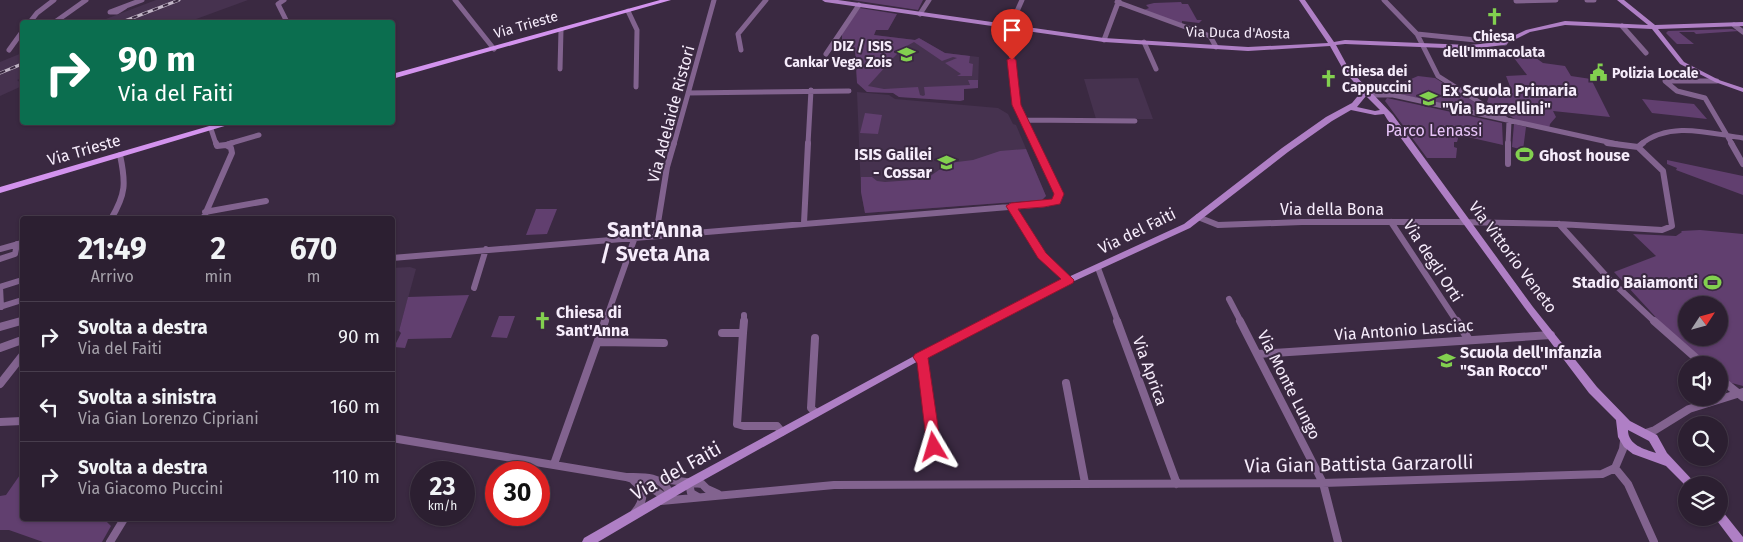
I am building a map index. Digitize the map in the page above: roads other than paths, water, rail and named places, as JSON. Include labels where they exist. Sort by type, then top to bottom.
[{"type":"main road","name":"Via Trieste","points":[[395,76],[668,0]]},
{"type":"main road","name":"Via Duca d'Aosta","points":[[825,0],[1104,40],[1248,49],[1317,46],[1345,42],[1470,47],[1505,43]]},
{"type":"main road","name":"Via Vittorio Veneto","points":[[1302,0],[1332,44],[1346,70],[1386,112],[1593,390],[1620,418]]},
{"type":"main road","points":[[1620,0],[1654,28]]},
{"type":"main road","points":[[1505,43],[1528,31],[1550,25],[1582,23],[1654,28],[1743,24]]},
{"type":"main road","points":[[1682,63],[1717,81],[1743,90]]},
{"type":"main road","points":[[1368,93],[1354,106],[1375,113],[1386,112]]},
{"type":"main road","name":"Via del Faiti","points":[[702,480],[782,432],[919,357],[1069,280],[1174,233],[1198,218],[1329,119],[1354,106]]},
{"type":"main road","name":"Via Trieste","points":[[0,190],[224,125]]},
{"type":"main road","points":[[1673,466],[1634,449],[1627,433],[1651,434],[1673,466],[1683,476]]},
{"type":"main road","points":[[1644,452],[1657,451],[1659,447]]},
{"type":"main road","points":[[1728,526],[1740,542]]},
{"type":"street","points":[[32,20],[37,13],[54,0]]},
{"type":"street","points":[[58,20],[86,0]]},
{"type":"street","points":[[125,7],[142,0]]},
{"type":"street","points":[[284,0],[278,4],[286,20]]},
{"type":"street","points":[[455,0],[494,49]]},
{"type":"street","name":"Via Adelaide Ristori","points":[[656,235],[667,167],[714,0]]},
{"type":"street","points":[[741,50],[738,34],[766,0]]},
{"type":"street","points":[[920,14],[929,0]]},
{"type":"street","points":[[395,258],[1044,204],[1056,201],[1059,194],[1023,120],[1014,96],[1010,27],[1022,0]]},
{"type":"street","points":[[1384,0],[1417,34],[1438,76],[1506,117],[1509,121],[1508,164]]},
{"type":"street","points":[[1516,0],[1556,0]]},
{"type":"street","points":[[1587,0],[1594,0]]},
{"type":"street","points":[[1104,40],[1118,1],[1210,36],[1216,47]]},
{"type":"street","points":[[826,54],[859,5]]},
{"type":"street","points":[[628,11],[637,30],[636,86]]},
{"type":"street","points":[[1734,25],[1743,32]]},
{"type":"street","points":[[1622,26],[1646,53]]},
{"type":"street","points":[[1654,28],[1682,63]]},
{"type":"street","points":[[560,69],[561,30]]},
{"type":"street","points":[[1417,34],[1505,43]]},
{"type":"street","points":[[9,50],[20,35]]},
{"type":"street","points":[[1144,42],[1156,69]]},
{"type":"street","points":[[1717,81],[1665,81],[1668,87],[1705,98],[1743,164]]},
{"type":"street","points":[[1354,106],[1374,88],[1393,96]]},
{"type":"street","points":[[804,223],[811,90]]},
{"type":"street","points":[[688,93],[850,91]]},
{"type":"street","points":[[1368,93],[1393,96],[1605,143],[1638,148],[1652,136],[1678,129],[1743,138]]},
{"type":"street","points":[[1023,120],[1135,121]]},
{"type":"street","points":[[211,129],[217,146],[259,135]]},
{"type":"street","points":[[204,216],[232,153],[231,148],[226,145]]},
{"type":"street","name":"Via della Bona","points":[[1198,218],[1218,225],[1302,222],[1391,222],[1559,224],[1662,230],[1672,226],[1663,171],[1638,148]]},
{"type":"street","points":[[113,216],[123,200],[126,186],[120,155]]},
{"type":"street","points":[[205,212],[266,200]]},
{"type":"street","points":[[1011,206],[1042,256],[1069,280]]},
{"type":"street","name":"Via degli Orti","points":[[1391,222],[1469,340]]},
{"type":"street","points":[[1559,224],[1575,244],[1658,326],[1693,356]]},
{"type":"street","points":[[554,464],[635,237]]},
{"type":"street","points":[[0,249],[20,244]]},
{"type":"street","points":[[0,259],[15,254],[20,244]]},
{"type":"street","points":[[474,288],[486,249]]},
{"type":"street","name":"Via Aprica","points":[[1098,268],[1176,484]]},
{"type":"street","points":[[20,281],[0,287],[1,307],[20,301]]},
{"type":"street","name":"Via Monte Lungo","points":[[1229,299],[1323,483],[1338,542]]},
{"type":"street","points":[[744,315],[737,424],[744,426],[777,426],[782,432]]},
{"type":"street","points":[[0,327],[20,322]]},
{"type":"street","points":[[722,333],[743,333]]},
{"type":"street","name":"Via Antonio Lasciac","points":[[1258,354],[1551,334]]},
{"type":"street","points":[[815,338],[811,408],[816,413]]},
{"type":"street","points":[[0,348],[20,341]]},
{"type":"street","points":[[599,342],[664,343]]},
{"type":"street","points":[[919,357],[923,361],[934,447]]},
{"type":"street","points":[[0,384],[20,359]]},
{"type":"street","points":[[1066,383],[1085,483]]},
{"type":"street","points":[[1728,385],[1741,394]]},
{"type":"street","points":[[1651,434],[1688,409],[1713,400],[1741,394]]},
{"type":"street","name":"Via Vittorio Veneto","points":[[1620,418],[1627,433]]},
{"type":"street","points":[[0,422],[20,421]]},
{"type":"street","points":[[1627,433],[1625,447],[1615,462],[1615,468],[1628,484],[1654,542]]},
{"type":"street","points":[[395,438],[626,477],[684,482],[691,493],[699,498]]},
{"type":"street","points":[[1622,454],[1644,452]]},
{"type":"street","name":"Via Gian Battista Garzarolli","points":[[662,499],[699,498],[834,485],[1323,483],[1602,474],[1615,468]]},
{"type":"street","points":[[626,477],[642,482],[662,499],[669,491],[666,482],[658,479]]},
{"type":"street","points":[[626,477],[639,483],[644,492],[638,509],[627,519]]},
{"type":"street","points":[[702,480],[707,489],[720,495]]},
{"type":"street","name":"Via del Faiti","points":[[588,542],[662,499],[684,482],[702,480]]},
{"type":"street","points":[[110,542],[123,521]]},
{"type":"railway","points":[[127,20],[179,0]]},
{"type":"railway","points":[[0,73],[20,65]]},
{"type":"place","name":"Chiesa dell'Immacolata","points":[[1494,16]]},
{"type":"place","name":"DIZ / ISIS Cankar Vega Zois","points":[[906,54]]},
{"type":"place","name":"Polizia Locale","points":[[1598,73]]},
{"type":"place","name":"Chiesa dei Cappuccini","points":[[1328,79]]},
{"type":"place","name":"Ex Scuola Primaria \"Via Barzellini\"","points":[[1428,99]]},
{"type":"place","name":"Ghost house","points":[[1525,155]]},
{"type":"place","name":"ISIS Galilei - Cossar","points":[[946,163]]},
{"type":"place","name":"Stadio Baiamonti","points":[[1712,282]]},
{"type":"place","name":"Chiesa di Sant'Anna","points":[[542,321]]},
{"type":"place","name":"Scuola dell'Infanzia \"San Rocco\"","points":[[1446,361]]},
{"type":"district","name":"Sant'Anna / Sveta Ana","points":[[655,242]]},
{"type":"park label","name":"Parco Lenassi","points":[[1434,130]]}]
